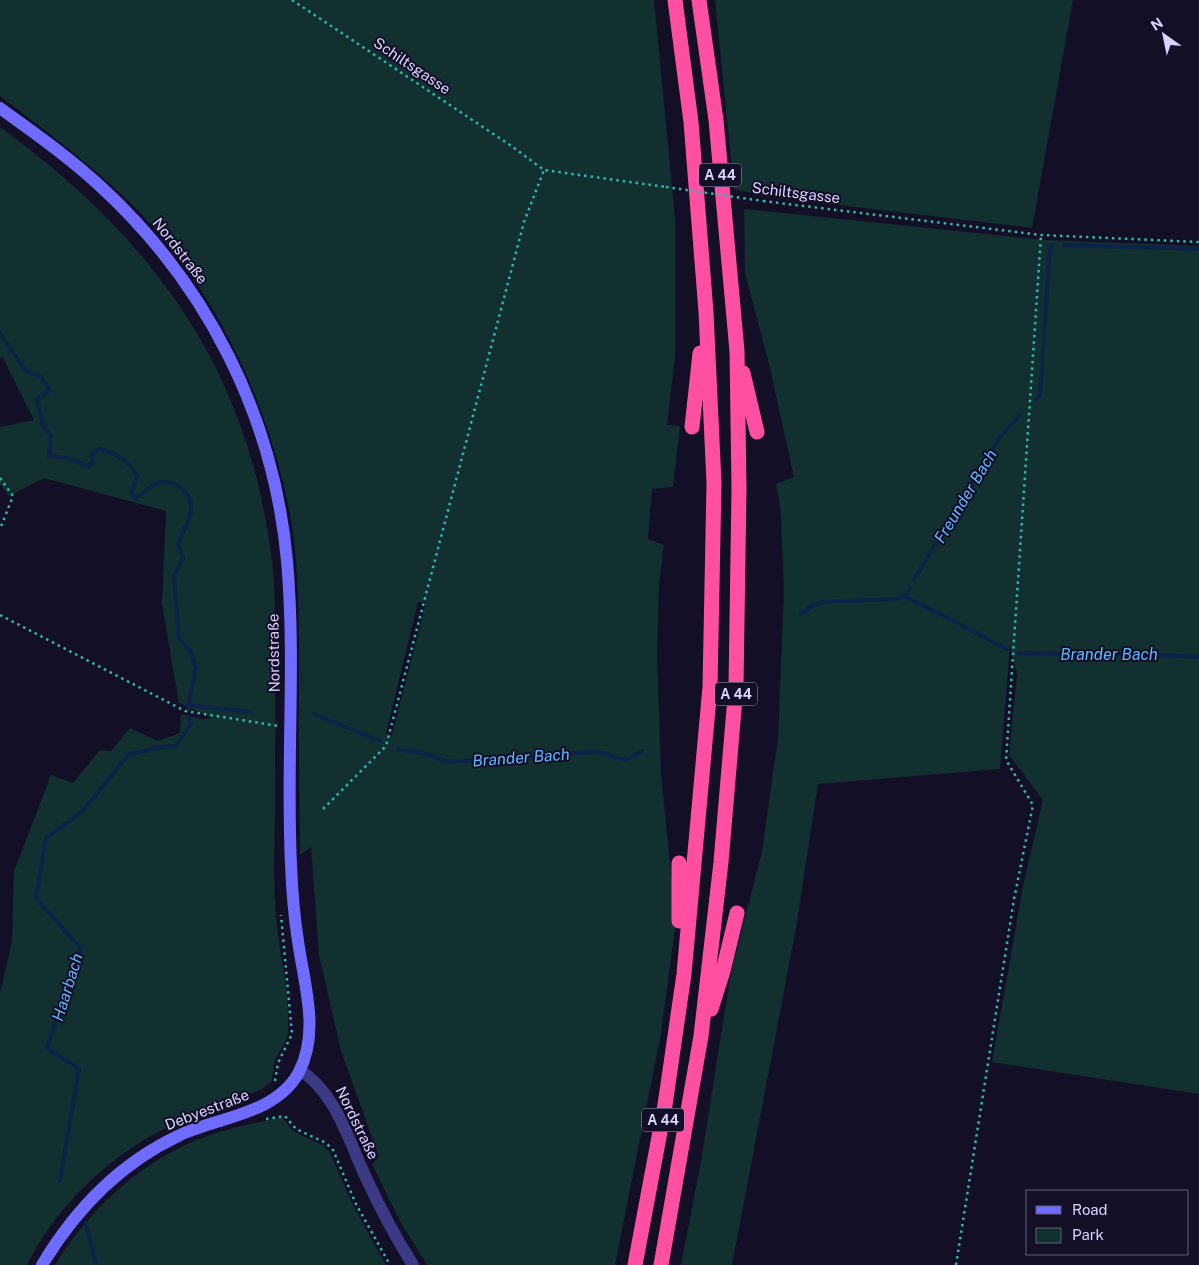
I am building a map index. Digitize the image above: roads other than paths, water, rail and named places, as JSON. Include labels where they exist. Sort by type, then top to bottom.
[{"type":"highway","name":"A 44","points":[[635,1265],[665,1105],[684,974],[710,687],[714,483],[706,312],[691,122],[675,0]]},
{"type":"highway","name":"A 44","points":[[661,1265],[701,1036],[721,862],[736,686],[739,489],[737,351],[716,120],[699,0]]},
{"type":"highway","points":[[692,427],[706,312]]},
{"type":"highway","points":[[737,351],[757,432]]},
{"type":"highway","points":[[679,863],[681,905],[678,934],[684,974]]},
{"type":"highway","points":[[701,1036],[723,971],[737,913]]},
{"type":"main road","name":"Nordstraße","points":[[0,108],[64,155],[100,186],[141,227],[180,275],[211,322],[240,378],[263,437],[279,502],[287,561],[290,635],[291,861],[295,922],[310,1014],[310,1036],[300,1070]]},
{"type":"main road","name":"Debyestraße","points":[[42,1265],[58,1238],[82,1208],[107,1183],[140,1158],[177,1136],[263,1106],[280,1095],[293,1082],[300,1070]]},
{"type":"street","name":"Nordstraße","points":[[300,1070],[321,1087],[336,1110],[394,1235],[413,1265]]},
{"type":"waterway","name":"Freunder Bach","points":[[1036,400],[1040,395],[1050,248],[1054,245]]},
{"type":"waterway","name":"Freunder Bach","points":[[1064,245],[1199,249]]},
{"type":"waterway","name":"Haarbach","points":[[0,333],[25,370],[41,377],[50,391],[37,399],[43,425],[51,436],[49,456],[67,458],[89,466],[94,463],[91,457],[94,452],[99,449],[105,450],[121,458],[134,471],[137,476],[131,494],[136,498],[152,485],[162,482],[175,484],[189,497],[191,511],[178,544],[183,558],[174,577],[179,639],[190,650],[196,667],[188,708]]},
{"type":"waterway","name":"Freunder Bach","points":[[914,580],[1000,437],[1020,415]]},
{"type":"waterway","name":"Freunder Bach","points":[[905,596],[910,588]]},
{"type":"waterway","name":"Brander Bach","points":[[801,614],[814,605],[824,602],[895,599],[905,596],[1007,649]]},
{"type":"waterway","name":"Brander Bach","points":[[1018,653],[1098,655],[1123,654],[1133,651],[1143,654],[1199,657]]},
{"type":"waterway","name":"Brander Bach","points":[[188,705],[251,712]]},
{"type":"waterway","name":"Brander Bach","points":[[314,714],[380,741]]},
{"type":"waterway","name":"Haarbach","points":[[60,1181],[79,1069],[47,1048],[81,949],[36,898],[46,838],[83,811],[128,755],[160,747],[176,746],[191,723],[189,718]]},
{"type":"waterway","name":"Brander Bach","points":[[398,749],[418,752],[448,762],[593,752],[608,754],[611,757],[626,760],[642,751]]},
{"type":"waterway","name":"Haarbach","points":[[86,1223],[96,1265]]}]
